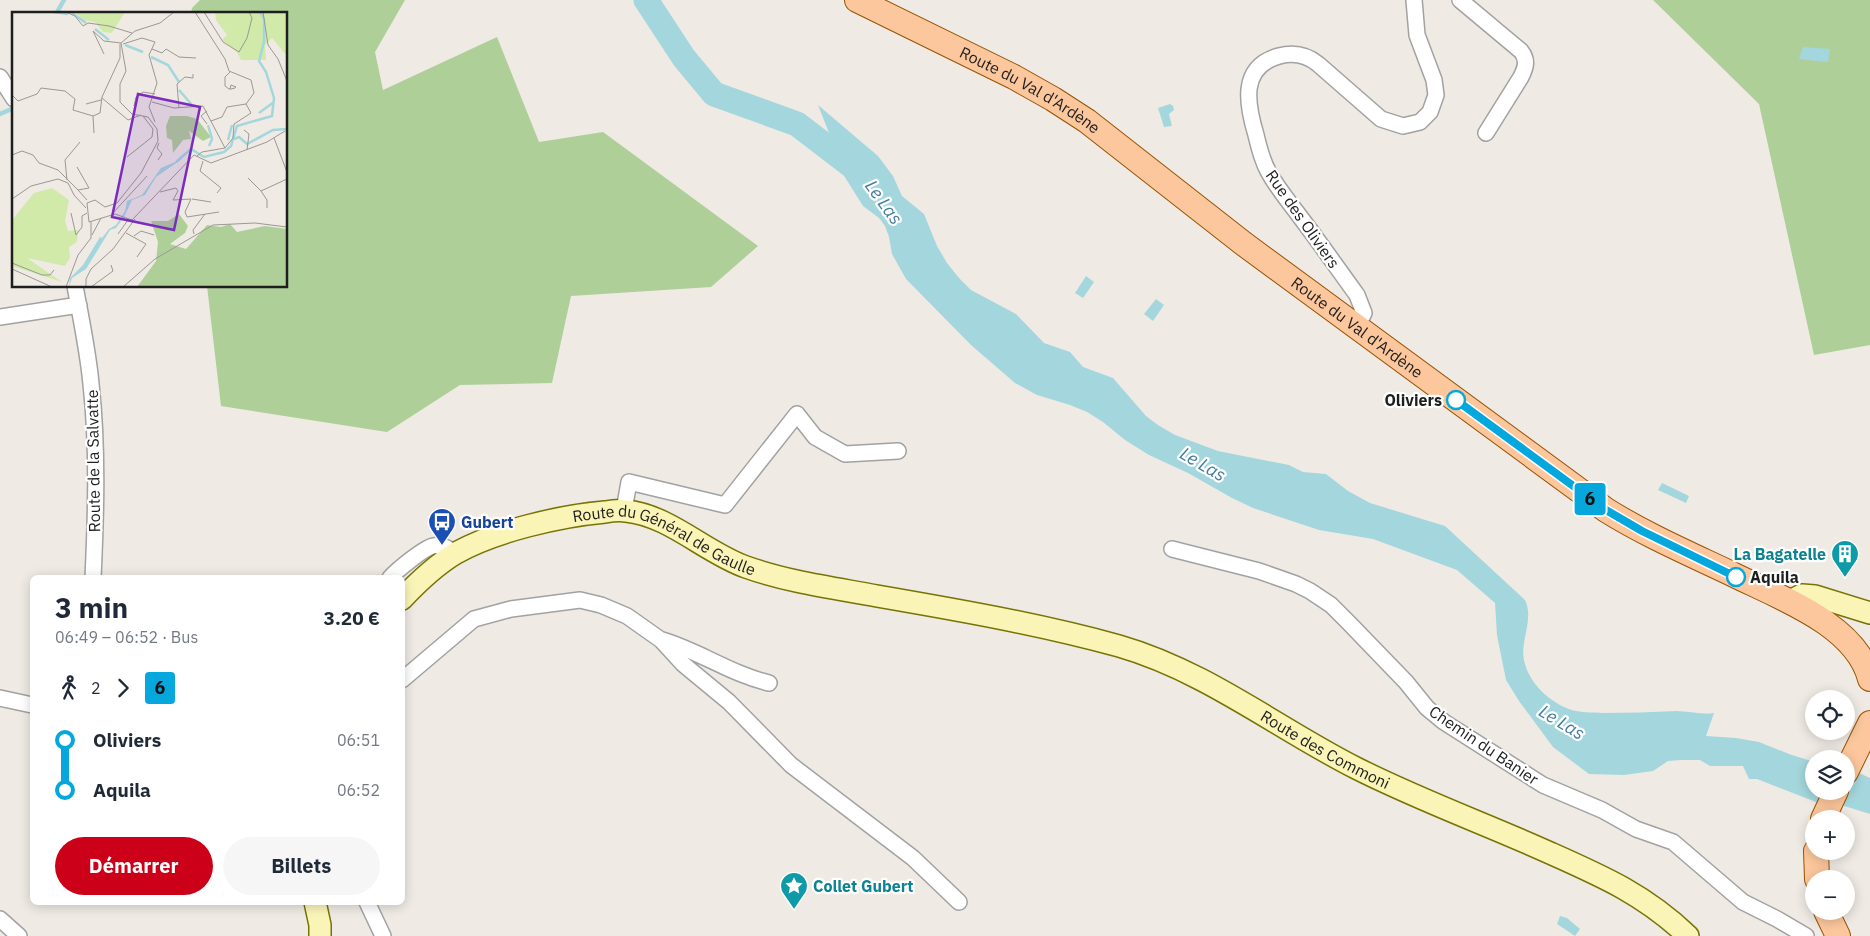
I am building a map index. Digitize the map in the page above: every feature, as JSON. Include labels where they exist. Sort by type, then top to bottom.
[{"type":"main road","name":"Route du Val d'Ardène","points":[[857,0],[1014,77],[1087,121],[1244,244],[1613,515],[1642,531],[1790,601],[1817,618],[1852,645],[1862,660],[1870,679]]},
{"type":"main road","points":[[1855,754],[1869,726]]},
{"type":"main road","points":[[1830,920],[1838,936]]},
{"type":"street","name":"Rue des Oliviers","points":[[1357,327],[1364,313],[1361,301],[1268,171],[1253,125],[1248,94],[1249,85],[1256,72],[1267,62],[1282,55],[1303,55],[1311,58],[1381,119],[1403,126],[1420,122],[1430,112],[1436,95],[1434,80],[1417,35],[1414,0]]},
{"type":"street","points":[[1460,0],[1521,51],[1526,59],[1521,77],[1486,133]]},
{"type":"street","points":[[0,78],[12,97]]},
{"type":"street","name":"Route de la Salvatte","points":[[75,288],[91,382],[94,418],[96,497],[92,575]]},
{"type":"street","points":[[0,317],[78,305]]},
{"type":"street","points":[[624,510],[629,482],[725,506],[797,414],[815,437],[845,454],[898,451]]},
{"type":"street","name":"Route du Général de Gaulle","points":[[405,596],[454,554],[492,538],[530,526],[585,514],[624,510],[650,516],[744,567],[804,582],[944,608]]},
{"type":"street","points":[[394,575],[430,547],[442,546],[450,549],[454,554]]},
{"type":"street","name":"Chemin du Banier","points":[[1172,549],[1259,571],[1310,591],[1344,618],[1406,682],[1427,708],[1444,722],[1543,785],[1602,810],[1636,829],[1672,842],[1743,902],[1806,936]]},
{"type":"street","points":[[1790,601],[1802,596],[1816,596],[1870,614]]},
{"type":"street","points":[[405,677],[474,619],[511,610],[580,600],[600,605],[627,616],[661,640],[683,664],[729,702],[791,765],[912,858],[959,902]]},
{"type":"street","name":"Route des Commoni","points":[[944,608],[1030,625],[1115,646],[1146,655],[1178,668],[1217,688],[1354,767],[1626,888],[1661,912],[1688,936]]},
{"type":"street","points":[[661,640],[679,645],[748,678],[768,683]]},
{"type":"street","points":[[0,698],[30,705]]},
{"type":"street","points":[[317,905],[320,936]]},
{"type":"street","points":[[368,905],[384,936]]},
{"type":"street","points":[[0,919],[19,936]]},
{"type":"green space","points":[[200,0],[405,0],[375,52],[383,90],[497,37],[539,142],[603,132],[758,246],[711,287],[571,296],[552,383],[460,385],[387,432],[221,406],[207,288],[288,288],[288,12],[191,12],[192,8]]},
{"type":"green space","points":[[1653,0],[1870,0],[1870,345],[1814,355],[1759,104]]},
{"type":"water","points":[[1803,47],[1830,49],[1828,62],[1799,59]]},
{"type":"water","points":[[1170,104],[1174,110],[1169,114],[1172,126],[1164,127],[1158,108]]},
{"type":"water","points":[[818,105],[878,156],[893,176],[902,196],[924,214],[937,246],[947,263],[971,290],[1016,314],[1044,343],[1070,352],[1083,367],[1113,378],[1146,416],[1158,425],[1175,435],[1218,451],[1289,465],[1303,472],[1326,474],[1348,491],[1370,503],[1445,526],[1525,600],[1528,608],[1528,624],[1523,648],[1525,664],[1532,680],[1552,700],[1560,705],[1583,712],[1676,711],[1714,713],[1706,736],[1759,742],[1805,759],[1805,798],[1757,779],[1749,779],[1743,766],[1710,766],[1700,760],[1668,761],[1653,771],[1624,775],[1589,774],[1553,747],[1519,701],[1506,680],[1497,635],[1495,603],[1457,570],[1373,539],[1319,530],[1253,508],[1188,473],[1149,455],[1087,412],[1037,395],[1015,383],[971,345],[906,279],[892,254],[885,226],[879,218],[863,206],[836,163],[833,143]]},
{"type":"water","points":[[1086,276],[1094,282],[1083,298],[1075,293]]},
{"type":"water","points":[[1156,299],[1164,305],[1153,321],[1144,314]]},
{"type":"water","points":[[1662,483],[1689,496],[1686,503],[1658,490]]},
{"type":"water","points":[[1855,771],[1870,778],[1870,814],[1841,805],[1811,800],[1855,800]]},
{"type":"water","points":[[1560,916],[1567,918],[1580,929],[1575,936],[1557,924]]},
{"type":"waterway","points":[[57,12],[64,0]]},
{"type":"waterway","name":"Le Las","points":[[646,0],[684,58],[714,94],[797,124],[861,173]]},
{"type":"waterway","points":[[0,114],[12,109]]},
{"type":"bus line","name":"6","points":[[1456,400],[1620,519],[1736,577]]},
{"type":"place","name":"Oliviers","points":[[1456,400]]},
{"type":"place","name":"Gubert","points":[[442,546]]},
{"type":"place","name":"Aquila","points":[[1736,577]]},
{"type":"place","name":"La Bagatelle","points":[[1845,578]]},
{"type":"place","name":"Collet Gubert","points":[[794,910]]}]
